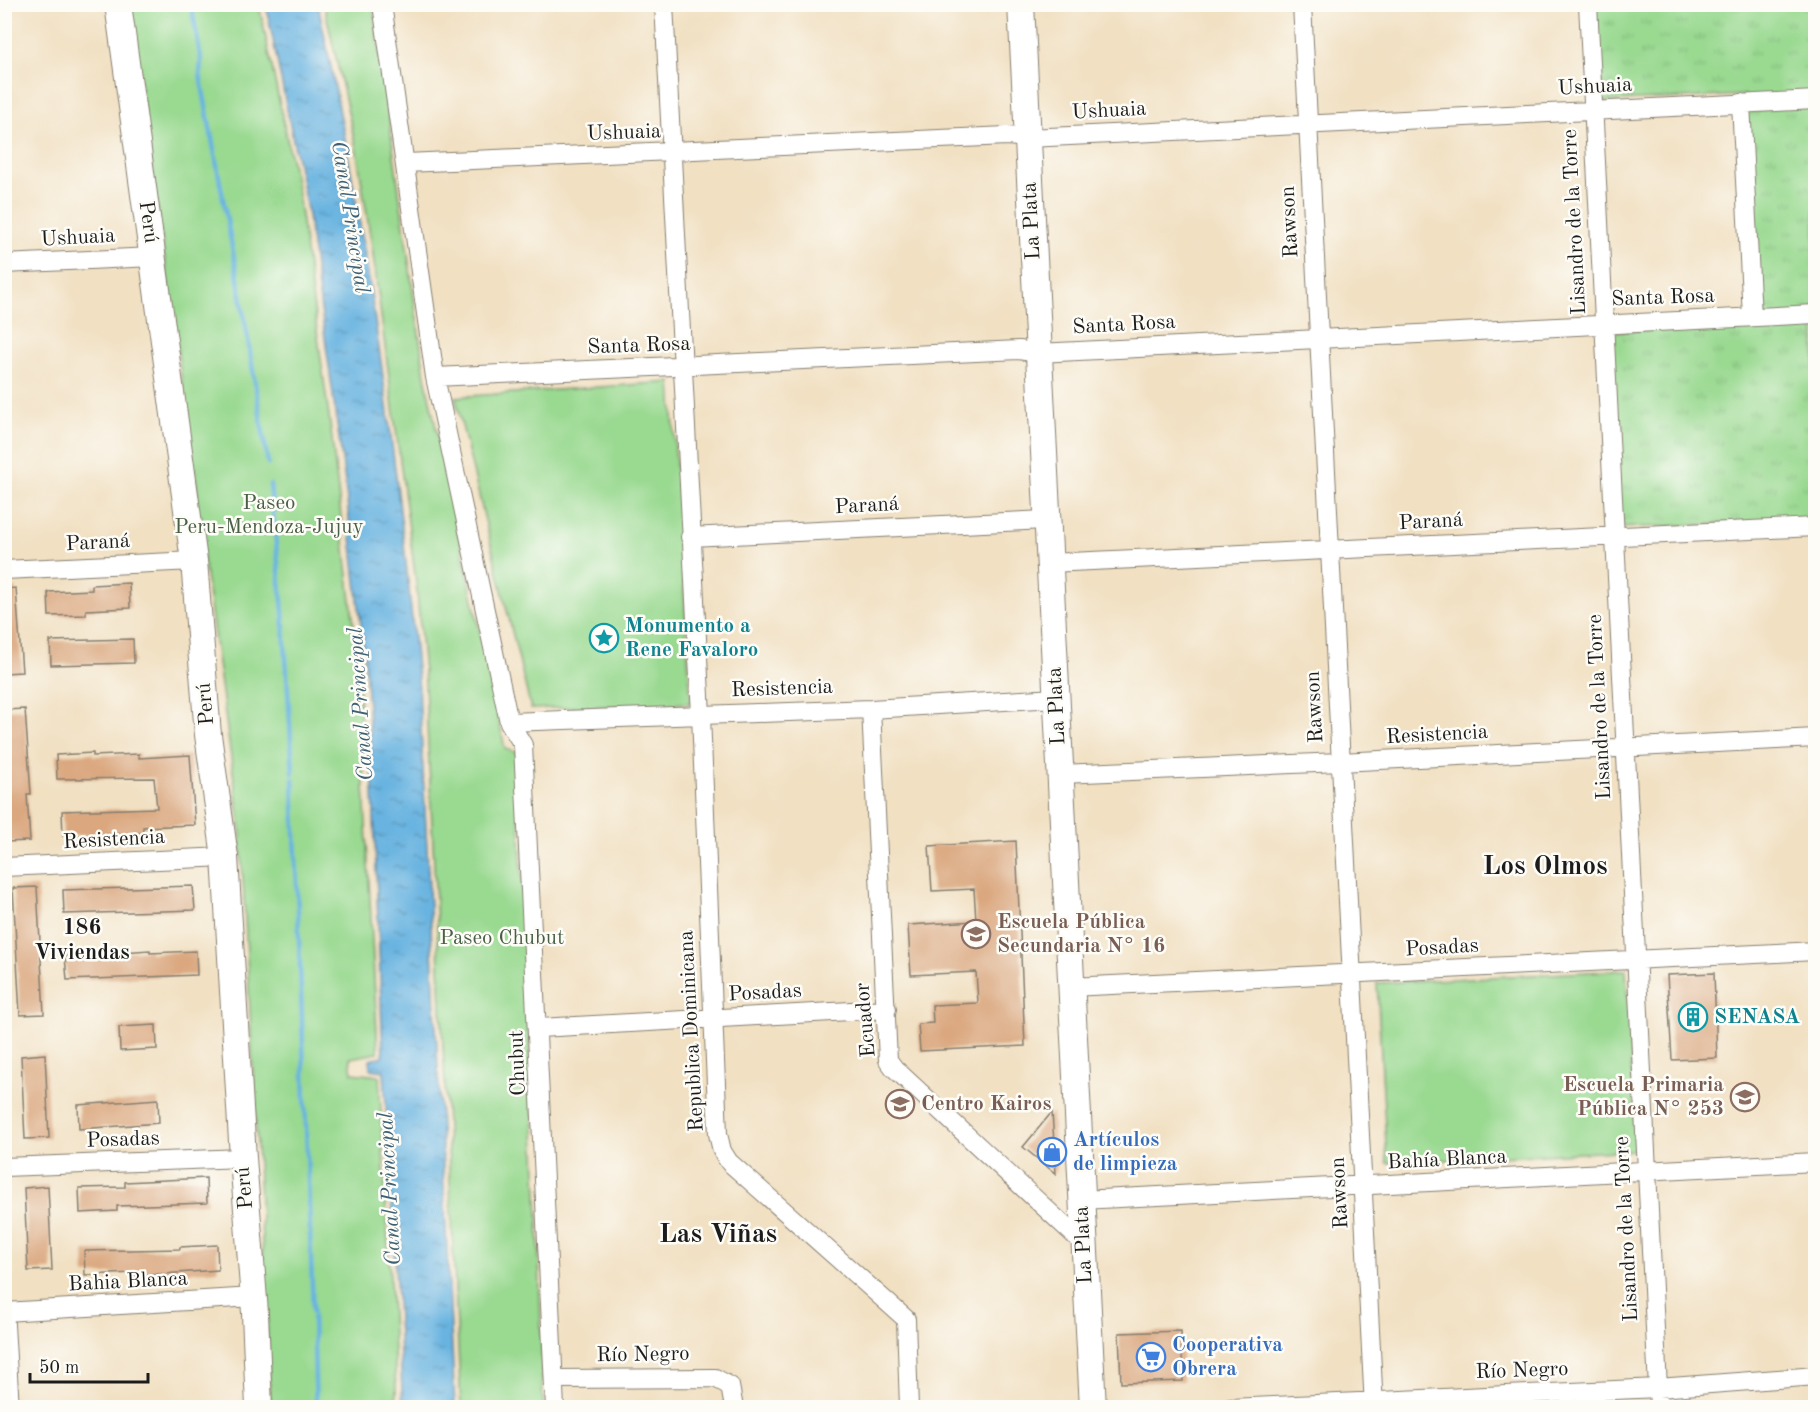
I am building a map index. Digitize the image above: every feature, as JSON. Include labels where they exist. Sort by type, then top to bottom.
[{"type":"main road","name":"Perú","points":[[118,4],[194,561],[208,735],[225,857],[259,1407]]},
{"type":"main road","name":"La Plata","points":[[1022,4],[1046,520],[1093,1407]]},
{"type":"street","name":"Chubut","points":[[382,4],[435,377],[509,722],[524,745],[555,1407]]},
{"type":"street","name":"Republica Dominicana","points":[[664,4],[701,715],[718,1134],[722,1151],[729,1162],[906,1319],[909,1407]]},
{"type":"street","name":"Rawson","points":[[1302,4],[1350,975],[1374,1404]]},
{"type":"street","name":"Lisandro de la Torre","points":[[1588,4],[1612,536],[1659,1407]]},
{"type":"street","name":"Ushuaia","points":[[406,163],[671,153],[1007,136],[1028,138],[1815,100]]},
{"type":"street","points":[[1741,103],[1752,317]]},
{"type":"street","name":"Ushuaia","points":[[4,264],[153,257]]},
{"type":"street","name":"Santa Rosa","points":[[435,377],[1019,350],[1038,352],[1815,314]]},
{"type":"street","name":"Paraná","points":[[690,537],[1046,520]]},
{"type":"street","name":"Paraná","points":[[1049,563],[1815,527]]},
{"type":"street","name":"Paraná","points":[[4,570],[194,561]]},
{"type":"street","name":"Resistencia","points":[[509,722],[870,709],[1056,698]]},
{"type":"street","name":"Ecuador","points":[[870,709],[888,1059],[894,1068],[1084,1244]]},
{"type":"street","name":"Resistencia","points":[[1060,774],[1815,738]]},
{"type":"street","name":"Resistencia","points":[[4,867],[225,857]]},
{"type":"street","name":"Posadas","points":[[1070,987],[1815,951]]},
{"type":"street","name":"Posadas","points":[[539,1028],[887,1009]]},
{"type":"street","name":"Posadas","points":[[4,1167],[243,1158]]},
{"type":"street","name":"Bahía Blanca","points":[[1081,1200],[1647,1173],[1815,1162]]},
{"type":"street","name":"Bahia Blanca","points":[[5,1310],[254,1297]]},
{"type":"street","points":[[5,1310],[10,1407]]},
{"type":"street","name":"Río Negro","points":[[1230,1407],[1374,1404],[1658,1388],[1815,1376]]},
{"type":"street","name":"Río Negro","points":[[554,1379],[715,1378],[730,1386],[734,1407]]},
{"type":"green space","name":"Paseo Peru-Mendoza-Jujuy","points":[[129,5],[259,5],[297,187],[331,431],[357,652],[378,1053],[350,1058],[352,1073],[379,1076],[397,1407],[271,1407],[240,823],[196,503],[198,495]]},
{"type":"green space","name":"Paseo Chubut","points":[[324,5],[373,5],[425,377],[505,749],[516,752],[538,1216],[543,1407],[461,1407],[425,684],[416,582],[372,247],[356,147]]},
{"type":"green space","points":[[1594,5],[1815,5],[1815,520],[1618,528],[1610,332],[1755,324],[1745,95],[1599,102]]},
{"type":"green space","points":[[671,382],[691,703],[531,709],[455,397]]},
{"type":"green space","points":[[1626,970],[1636,1150],[1387,1163],[1377,983]]},
{"type":"water","name":"Canal Principal","points":[[266,5],[318,5],[336,90],[379,345],[401,517],[419,689],[455,1407],[403,1407],[384,1071],[371,1069],[370,1060],[383,1056],[372,763],[364,652],[344,474],[307,209]]},
{"type":"building","points":[[129,583],[130,608],[86,610],[86,615],[49,616],[48,592],[92,590],[92,585]]},
{"type":"building","points":[[16,588],[22,672],[4,673],[4,589]]},
{"type":"building","points":[[133,639],[134,663],[51,665],[50,641]]},
{"type":"building","points":[[25,709],[31,794],[27,794],[30,841],[5,842],[4,710]]},
{"type":"building","points":[[93,753],[93,756],[139,754],[139,758],[190,755],[195,825],[143,827],[143,833],[63,836],[62,811],[157,808],[154,778],[57,779],[56,755]]},
{"type":"building","points":[[1016,841],[1025,1046],[920,1051],[918,1024],[933,1023],[932,1005],[978,1003],[976,972],[911,975],[908,925],[976,921],[974,889],[932,891],[929,846]]},
{"type":"building","points":[[193,886],[195,910],[64,914],[63,890]]},
{"type":"building","points":[[37,887],[44,1014],[20,1015],[13,888]]},
{"type":"building","points":[[150,950],[150,953],[196,951],[197,975],[67,980],[65,956]]},
{"type":"building","name":"SENASA","points":[[1714,973],[1717,1058],[1672,1060],[1667,975]]},
{"type":"building","points":[[156,1025],[157,1049],[120,1051],[119,1027]]},
{"type":"building","points":[[45,1054],[49,1138],[25,1139],[21,1056]]},
{"type":"building","points":[[158,1099],[159,1123],[79,1129],[78,1105]]},
{"type":"building","points":[[1052,1112],[1056,1174],[1023,1147]]},
{"type":"building","points":[[206,1178],[207,1203],[117,1206],[117,1211],[80,1213],[79,1188],[125,1187],[125,1182]]},
{"type":"building","points":[[48,1186],[52,1270],[28,1271],[24,1188]]},
{"type":"building","points":[[217,1245],[218,1270],[134,1276],[134,1273],[85,1275],[84,1251],[180,1249],[180,1247]]},
{"type":"building","name":"Cooperativa Obrera","points":[[1181,1331],[1183,1381],[1121,1383],[1119,1333]]},
{"type":"waterway","points":[[191,4],[201,59],[200,74],[240,290],[268,464]]},
{"type":"waterway","points":[[270,485],[283,611],[293,773]]},
{"type":"waterway","points":[[293,779],[313,1312]]},
{"type":"waterway","points":[[313,1317],[316,1408]]},
{"type":"place","name":"Monumento a Rene Favaloro","points":[[604,638]]},
{"type":"place","name":"Escuela Pública Secundaria N° 16","points":[[976,934]]},
{"type":"place","name":"SENASA","points":[[1693,1017]]},
{"type":"place","name":"Escuela Primaria Pública N° 253","points":[[1745,1097]]},
{"type":"place","name":"Centro Kairos","points":[[900,1104]]},
{"type":"place","name":"Artículos de limpieza","points":[[1052,1152]]},
{"type":"place","name":"Cooperativa Obrera","points":[[1151,1357]]},
{"type":"district","name":"Los Olmos","points":[[1545,866]]},
{"type":"district","name":"186 Viviendas","points":[[82,940]]},
{"type":"district","name":"Las Viñas","points":[[718,1234]]}]
